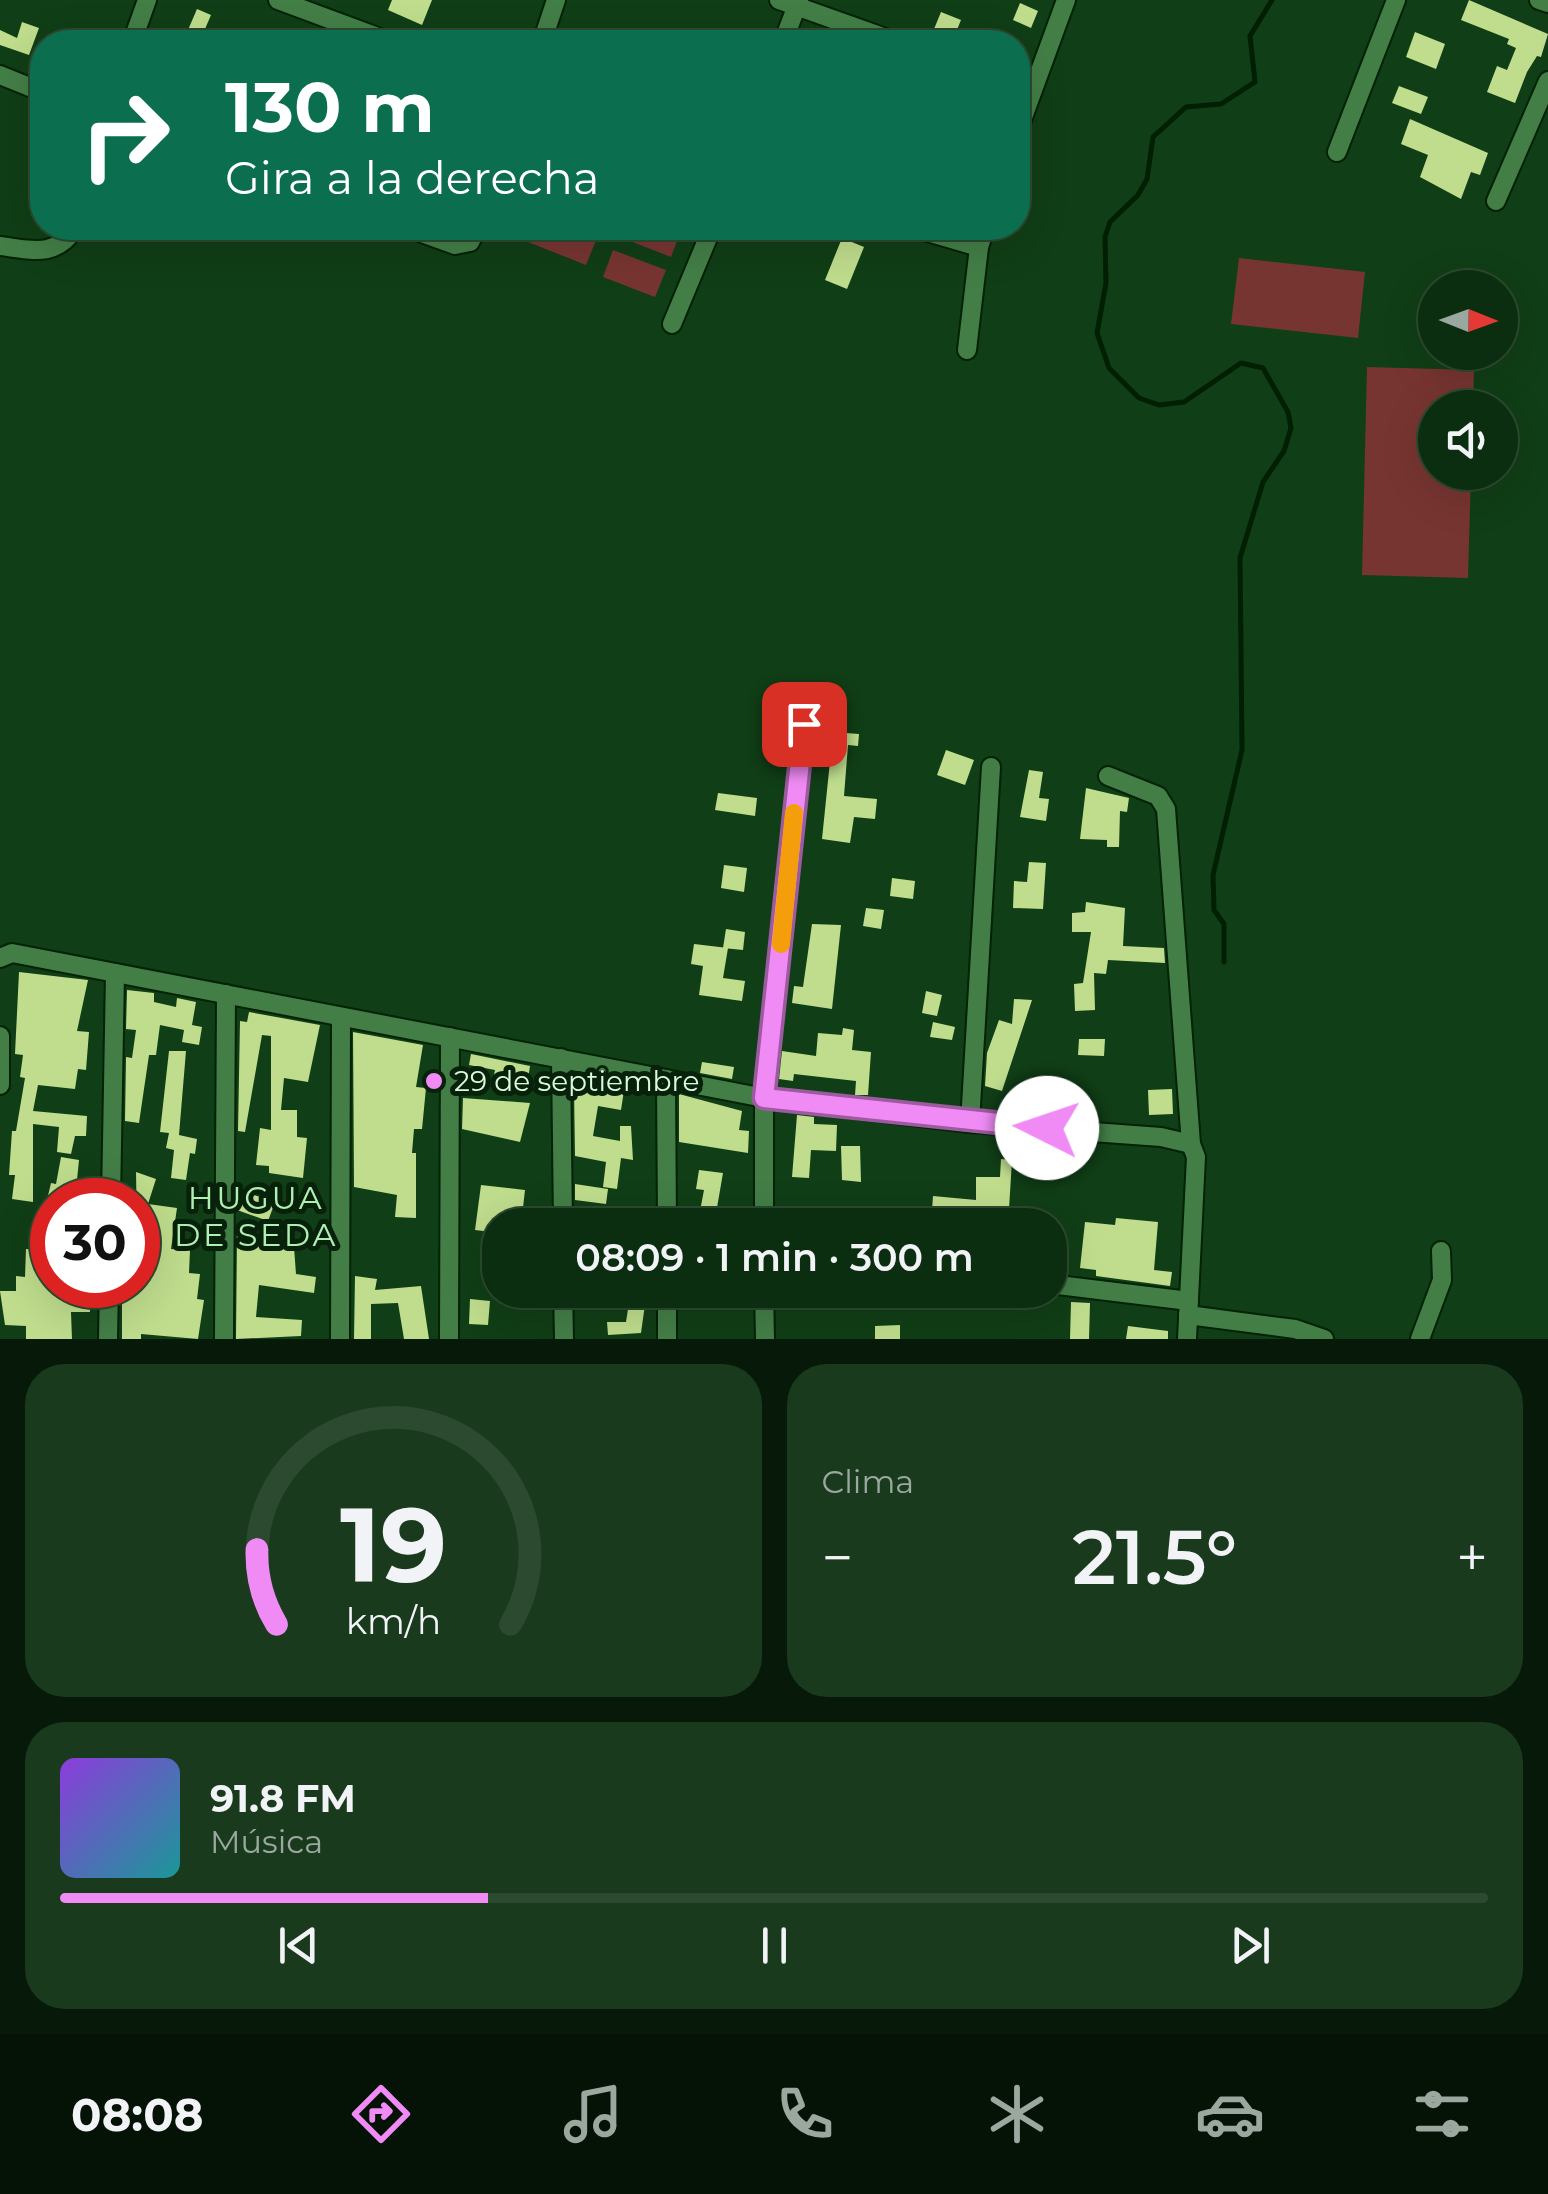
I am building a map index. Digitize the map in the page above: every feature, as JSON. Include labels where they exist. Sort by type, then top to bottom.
[{"type":"street","points":[[136,30],[147,0]]},
{"type":"street","points":[[278,0],[358,30]]},
{"type":"street","points":[[546,30],[556,0]]},
{"type":"street","points":[[1030,99],[1066,0]]},
{"type":"street","points":[[1336,152],[1396,0]]},
{"type":"street","points":[[1540,0],[1548,3]]},
{"type":"street","points":[[786,30],[792,2],[866,30]]},
{"type":"street","points":[[0,74],[30,87]]},
{"type":"street","points":[[1496,201],[1548,81]]},
{"type":"street","points":[[0,246],[46,252],[66,240]]},
{"type":"street","points":[[441,240],[455,245],[471,240]]},
{"type":"street","points":[[672,324],[707,240]]},
{"type":"street","points":[[955,240],[979,247]]},
{"type":"street","points":[[968,350],[981,240]]},
{"type":"street","points":[[764,1208],[764,1098],[804,724]]},
{"type":"street","points":[[970,1123],[991,767]]},
{"type":"street","points":[[1108,776],[1158,796],[1166,809],[1191,1144],[1196,1157],[1187,1339]]},
{"type":"street","points":[[0,958],[12,953],[764,1098],[970,1123],[1161,1136],[1191,1144]]},
{"type":"street","points":[[111,1178],[115,973]]},
{"type":"street","points":[[224,1339],[226,994]]},
{"type":"street","points":[[340,1339],[341,1016]]},
{"type":"street","points":[[0,1036],[0,1086]]},
{"type":"street","points":[[448,1339],[450,1037]]},
{"type":"street","points":[[561,1058],[563,1208]]},
{"type":"street","points":[[666,1078],[667,1208]]},
{"type":"street","points":[[1420,1339],[1442,1280],[1441,1251]]},
{"type":"street","points":[[1067,1287],[1189,1308],[1324,1339]]},
{"type":"street","points":[[108,1339],[109,1308]]},
{"type":"street","points":[[563,1308],[564,1339]]},
{"type":"street","points":[[667,1308],[668,1339]]},
{"type":"street","points":[[764,1308],[764,1339]]},
{"type":"shaded area","points":[[523,240],[596,240],[586,265]]},
{"type":"shaded area","points":[[627,240],[677,240],[671,257]]},
{"type":"shaded area","points":[[613,250],[666,270],[655,297],[603,277]]},
{"type":"shaded area","points":[[1239,258],[1365,272],[1358,338],[1231,324]]},
{"type":"shaded area","points":[[1367,367],[1474,370],[1473,390],[1418,390],[1418,490],[1471,490],[1468,578],[1362,575]]},
{"type":"building","points":[[392,0],[432,0],[422,25],[388,10]]},
{"type":"building","points":[[1469,0],[1548,34],[1541,57],[1537,56],[1527,72],[1515,103],[1487,92],[1497,66],[1507,70],[1516,48],[1507,44],[1509,39],[1461,20]]},
{"type":"building","points":[[1020,3],[1038,11],[1031,28],[1013,20]]},
{"type":"building","points":[[197,9],[211,15],[205,30],[188,30]]},
{"type":"building","points":[[941,12],[961,20],[957,30],[934,30]]},
{"type":"building","points":[[22,22],[39,28],[30,30],[29,55],[0,45],[0,30],[17,38]]},
{"type":"building","points":[[1415,32],[1445,44],[1436,69],[1406,57]]},
{"type":"building","points":[[1399,86],[1428,97],[1421,114],[1392,103]]},
{"type":"building","points":[[1410,119],[1488,153],[1480,175],[1471,172],[1461,199],[1420,177],[1428,155],[1401,144]]},
{"type":"building","points":[[841,240],[864,247],[847,289],[825,280]]},
{"type":"building","points":[[833,732],[859,734],[858,746],[848,745],[844,796],[877,799],[875,819],[854,817],[850,843],[822,839]]},
{"type":"building","points":[[946,750],[974,760],[965,785],[937,775]]},
{"type":"building","points":[[1029,770],[1043,772],[1039,798],[1049,799],[1046,821],[1020,817]]},
{"type":"building","points":[[1086,788],[1129,798],[1127,812],[1120,811],[1119,847],[1107,847],[1107,840],[1080,839]]},
{"type":"building","points":[[718,793],[757,798],[755,816],[715,810]]},
{"type":"building","points":[[1029,862],[1046,863],[1043,909],[1013,908],[1014,881],[1027,882]]},
{"type":"building","points":[[724,865],[747,868],[744,892],[721,888]]},
{"type":"building","points":[[892,878],[915,881],[913,899],[890,896]]},
{"type":"building","points":[[1086,902],[1125,908],[1123,946],[1164,948],[1165,963],[1108,960],[1106,974],[1094,973],[1095,1010],[1075,1011],[1074,984],[1083,983],[1091,932],[1072,932],[1072,913],[1085,912]]},
{"type":"building","points":[[866,908],[884,910],[881,929],[863,926]]},
{"type":"building","points":[[812,924],[841,925],[832,1009],[792,1003],[794,986],[803,987]]},
{"type":"building","points":[[726,929],[745,932],[743,950],[723,948]]},
{"type":"building","points":[[694,944],[728,948],[723,978],[745,981],[742,1001],[699,995],[703,966],[691,964]]},
{"type":"building","points":[[19,972],[88,980],[77,1031],[89,1032],[86,1070],[78,1069],[75,1089],[38,1085],[33,1111],[87,1116],[86,1136],[75,1136],[71,1154],[57,1152],[59,1127],[33,1124],[30,1202],[12,1199],[15,1175],[9,1175],[12,1131],[16,1131],[25,1078],[20,1077],[23,1055],[15,1054]]},
{"type":"building","points":[[127,990],[154,993],[154,1002],[176,1007],[177,998],[196,1002],[192,1025],[202,1027],[199,1045],[182,1042],[184,1030],[160,1025],[156,1055],[149,1055],[139,1123],[125,1121],[126,1057],[132,1058],[136,1030],[126,1029]]},
{"type":"building","points":[[926,991],[942,995],[937,1016],[922,1013]]},
{"type":"building","points":[[1014,999],[1032,1000],[1002,1091],[985,1086],[987,1053],[999,1020],[1012,1024]]},
{"type":"building","points":[[249,1012],[320,1025],[308,1082],[284,1078],[281,1110],[297,1110],[297,1137],[307,1138],[303,1178],[269,1173],[269,1166],[256,1165],[260,1128],[271,1130],[271,1036],[262,1035],[245,1132],[238,1131],[240,1021],[247,1022]]},
{"type":"building","points":[[933,1022],[955,1027],[952,1040],[930,1037]]},
{"type":"building","points":[[843,1028],[854,1030],[852,1050],[871,1052],[868,1095],[855,1095],[856,1081],[794,1074],[793,1081],[779,1079],[782,1051],[816,1056],[818,1033],[842,1035]]},
{"type":"building","points":[[353,1032],[423,1045],[416,1087],[426,1088],[422,1129],[414,1129],[412,1153],[416,1153],[416,1218],[395,1217],[397,1195],[354,1187]]},
{"type":"building","points":[[1079,1039],[1105,1039],[1104,1056],[1078,1055]]},
{"type":"building","points":[[169,1051],[186,1051],[179,1135],[197,1139],[195,1154],[190,1153],[186,1180],[171,1178],[174,1150],[166,1148],[169,1133],[160,1132]]},
{"type":"building","points":[[471,1054],[530,1066],[528,1079],[494,1075],[495,1070],[469,1065]]},
{"type":"building","points":[[702,1062],[734,1067],[732,1079],[700,1073]]},
{"type":"building","points":[[587,1078],[625,1084],[621,1110],[598,1106],[593,1136],[620,1141],[620,1126],[631,1126],[633,1160],[621,1158],[617,1189],[603,1187],[606,1162],[575,1156],[574,1089],[586,1091]]},
{"type":"building","points":[[1027,1085],[1067,1091],[1065,1107],[1027,1101]]},
{"type":"building","points":[[1172,1089],[1173,1114],[1149,1115],[1148,1090]]},
{"type":"building","points":[[679,1094],[742,1111],[739,1130],[749,1131],[748,1153],[679,1142]]},
{"type":"building","points":[[463,1098],[530,1103],[520,1142],[462,1129]]},
{"type":"building","points":[[797,1115],[814,1117],[814,1124],[837,1125],[836,1151],[811,1150],[809,1178],[792,1177]]},
{"type":"building","points":[[841,1146],[860,1146],[861,1182],[842,1180]]},
{"type":"building","points":[[61,1157],[79,1160],[77,1178],[57,1178]]},
{"type":"building","points":[[1001,1159],[1012,1160],[1009,1208],[932,1208],[933,1196],[976,1200],[976,1177],[1000,1177]]},
{"type":"building","points":[[699,1170],[723,1173],[717,1208],[701,1208],[704,1190],[696,1189]]},
{"type":"building","points":[[575,1184],[608,1189],[606,1204],[575,1200]]},
{"type":"building","points":[[481,1185],[525,1190],[523,1208],[482,1208],[482,1231],[475,1230]]},
{"type":"building","points":[[239,1190],[275,1202],[268,1221],[237,1210]]},
{"type":"building","points":[[160,1206],[177,1208],[171,1249],[190,1250],[189,1273],[200,1274],[197,1299],[204,1300],[198,1339],[141,1334],[141,1339],[122,1339],[122,1308],[160,1308]]},
{"type":"building","points":[[1116,1218],[1158,1222],[1154,1270],[1172,1272],[1170,1286],[1096,1276],[1096,1270],[1080,1268],[1085,1222],[1115,1225]]},
{"type":"building","points":[[237,1235],[294,1247],[296,1274],[316,1277],[314,1293],[259,1285],[256,1317],[302,1320],[301,1336],[236,1339]]},
{"type":"building","points":[[26,1249],[30,1249],[30,1308],[90,1308],[90,1312],[71,1312],[72,1339],[26,1339],[26,1326],[5,1325],[0,1291],[16,1291],[16,1276],[25,1277]]},
{"type":"building","points":[[355,1276],[377,1279],[375,1290],[421,1286],[429,1339],[404,1339],[398,1303],[371,1304],[371,1339],[354,1339]]},
{"type":"building","points":[[470,1299],[482,1300],[482,1308],[489,1308],[488,1325],[469,1324]]},
{"type":"building","points":[[1071,1302],[1090,1303],[1089,1339],[1070,1339]]},
{"type":"building","points":[[628,1308],[644,1308],[641,1333],[608,1335],[607,1322],[626,1322]]},
{"type":"building","points":[[900,1325],[900,1339],[875,1339],[875,1326]]},
{"type":"building","points":[[1128,1326],[1168,1331],[1168,1339],[1126,1339]]},
{"type":"waterway","points":[[1224,962],[1224,924],[1214,910],[1213,875],[1242,750],[1240,558],[1263,482],[1284,451],[1291,428],[1288,412],[1263,368],[1241,363],[1184,402],[1159,405],[1139,398],[1109,368],[1097,333],[1106,283],[1105,237],[1110,222],[1138,195],[1147,179],[1153,137],[1186,107],[1221,104],[1255,82],[1250,36],[1272,0]]},
{"type":"slow traffic","points":[[781,944],[794,813]]},
{"type":"place","name":"29 de septiembre","points":[[434,1081]]},
{"type":"district","name":"HUGUA DE SEDA","points":[[256,1216]]},
{"type":"route","points":[[804,724],[764,1098],[970,1123],[1047,1128]]}]
